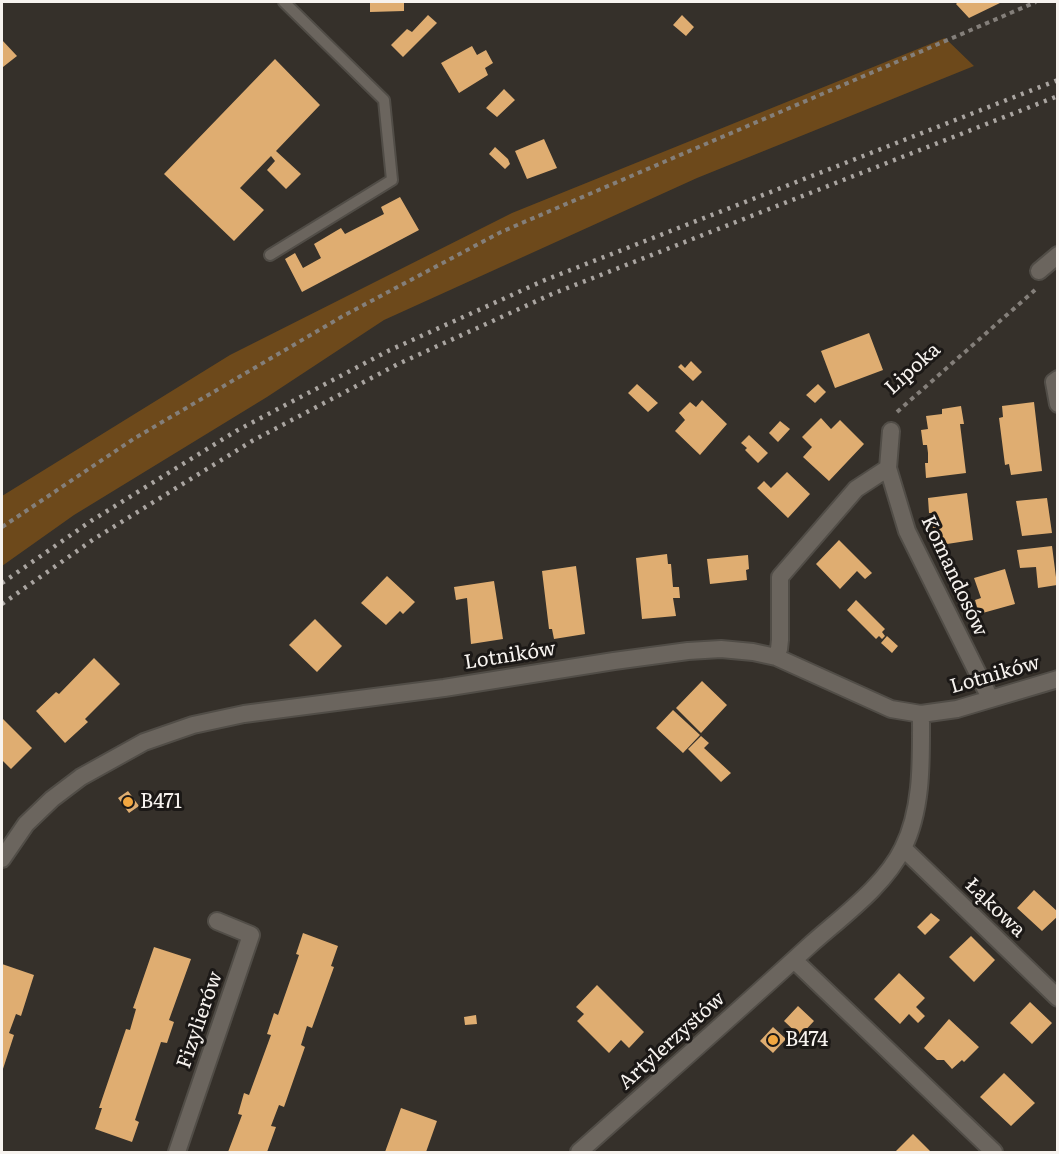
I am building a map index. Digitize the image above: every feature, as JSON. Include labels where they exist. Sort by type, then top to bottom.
[{"type":"street","points":[[1040,271],[1058,255]]},
{"type":"street","points":[[1058,379],[1054,382],[1058,404]]},
{"type":"street","points":[[776,657],[780,640],[780,577],[856,489],[888,468],[891,431]]},
{"type":"street","name":"Komandosów","points":[[888,468],[907,531],[990,698]]},
{"type":"street","name":"Lotników","points":[[2,859],[26,824],[52,799],[81,777],[144,742],[193,725],[244,714],[688,651],[722,649],[776,657],[891,709],[921,714],[957,709],[1058,679]]},
{"type":"street","name":"Artylerzystów","points":[[579,1152],[871,890],[889,870],[903,848],[913,820],[919,790],[921,714]]},
{"type":"street","name":"Łąkowa","points":[[903,848],[1058,998]]},
{"type":"street","name":"Fizylierów","points":[[177,1152],[250,935],[217,921]]},
{"type":"street","points":[[794,960],[994,1152]]},
{"type":"lane","points":[[270,255],[392,180],[384,100],[284,2]]},
{"type":"path","points":[[2,527],[145,432],[343,316],[501,232],[1036,2]]},
{"type":"path","name":"Lipoka","points":[[891,431],[896,413],[1041,285],[1040,271]]},
{"type":"shaded area","points":[[945,38],[974,66],[697,178],[384,320],[267,397],[74,515],[2,566],[2,496],[230,355],[512,213]]},
{"type":"building","points":[[370,2],[404,2],[404,11],[370,12]]},
{"type":"building","points":[[958,2],[1002,2],[969,18],[956,4]]},
{"type":"building","points":[[428,15],[437,23],[403,57],[391,45],[407,29],[412,32]]},
{"type":"building","points":[[682,15],[694,27],[686,36],[673,25]]},
{"type":"building","points":[[2,40],[17,56],[3,67],[2,65]]},
{"type":"building","points":[[472,46],[477,55],[486,50],[493,63],[485,68],[488,75],[459,93],[441,63]]},
{"type":"building","points":[[275,59],[320,105],[276,151],[301,174],[286,189],[267,170],[275,161],[271,156],[240,188],[264,210],[234,241],[164,174]]},
{"type":"building","points":[[504,89],[515,100],[497,117],[486,108]]},
{"type":"building","points":[[544,139],[557,168],[527,179],[515,151]]},
{"type":"building","points":[[495,147],[508,159],[510,164],[505,169],[489,154]]},
{"type":"building","points":[[400,197],[419,230],[302,292],[285,259],[295,253],[303,268],[321,258],[314,244],[341,228],[345,234],[384,214],[381,207]]},
{"type":"building","points":[[869,333],[883,370],[835,388],[821,351]]},
{"type":"building","points":[[691,361],[702,372],[693,381],[678,367],[681,364],[685,368]]},
{"type":"building","points":[[637,384],[658,403],[648,412],[628,393]]},
{"type":"building","points":[[818,384],[826,392],[815,403],[806,395]]},
{"type":"building","points":[[702,400],[727,424],[700,455],[675,431],[685,420],[679,413],[690,402],[696,407]]},
{"type":"building","points":[[1034,402],[1042,471],[1011,475],[1009,464],[1005,465],[999,418],[1003,417],[1002,406]]},
{"type":"building","points":[[961,406],[964,424],[960,424],[966,473],[926,478],[925,463],[928,463],[928,453],[927,445],[923,445],[921,430],[928,429],[926,416],[942,414],[942,409]]},
{"type":"building","points":[[821,418],[831,429],[840,420],[864,444],[829,481],[803,457],[812,447],[802,437]]},
{"type":"building","points":[[780,421],[790,429],[778,442],[769,433]]},
{"type":"building","points":[[749,435],[768,453],[758,463],[741,443]]},
{"type":"building","points":[[787,472],[810,494],[788,518],[757,488],[764,481],[771,488]]},
{"type":"building","points":[[967,493],[973,540],[934,546],[932,513],[929,513],[928,498]]},
{"type":"building","points":[[1047,498],[1052,533],[1022,536],[1016,501]]},
{"type":"building","points":[[839,540],[872,573],[865,579],[857,571],[840,589],[816,564]]},
{"type":"building","points":[[1052,546],[1057,585],[1038,588],[1036,567],[1020,568],[1017,550]]},
{"type":"building","points":[[667,554],[668,564],[671,564],[673,587],[679,587],[680,598],[673,598],[676,616],[642,619],[636,558]]},
{"type":"building","points":[[748,555],[747,580],[710,584],[707,559]]},
{"type":"building","points":[[576,566],[585,634],[554,639],[552,629],[549,629],[542,571]]},
{"type":"building","points":[[1005,569],[1015,604],[979,614],[975,600],[981,598],[974,578]]},
{"type":"building","points":[[387,576],[415,602],[403,614],[400,611],[386,625],[361,603]]},
{"type":"building","points":[[494,581],[503,639],[471,644],[467,598],[456,600],[454,587]]},
{"type":"building","points":[[856,600],[885,629],[882,632],[885,636],[882,639],[879,636],[876,639],[847,610]]},
{"type":"building","points":[[315,619],[342,646],[317,672],[289,645]]},
{"type":"building","points":[[887,636],[898,646],[892,653],[881,643]]},
{"type":"building","points":[[94,658],[120,684],[85,719],[88,722],[65,743],[36,711],[56,692],[59,694]]},
{"type":"building","points":[[702,681],[727,705],[701,733],[676,708]]},
{"type":"building","points":[[673,710],[700,735],[683,753],[656,728]]},
{"type":"building","points":[[2,718],[32,748],[11,769],[2,760]]},
{"type":"building","points":[[701,736],[709,743],[704,748],[731,773],[721,782],[688,749]]},
{"type":"building","name":"B471","points":[[128,791],[139,806],[129,813],[118,798]]},
{"type":"building","points":[[1034,890],[1058,912],[1058,916],[1042,931],[1017,908]]},
{"type":"building","points":[[931,913],[940,920],[925,935],[917,927]]},
{"type":"building","points":[[303,933],[338,946],[331,966],[334,967],[312,1028],[307,1026],[301,1045],[305,1047],[284,1107],[279,1105],[271,1126],[276,1127],[267,1152],[228,1152],[242,1115],[238,1114],[244,1093],[249,1095],[271,1035],[267,1034],[274,1013],[278,1015],[299,955],[296,954]]},
{"type":"building","points":[[971,936],[995,960],[974,982],[949,957]]},
{"type":"building","points":[[154,947],[191,959],[169,1020],[174,1022],[167,1043],[161,1042],[135,1120],[139,1122],[132,1142],[95,1129],[102,1108],[99,1108],[126,1029],[130,1030],[136,1009],[133,1008]]},
{"type":"building","points":[[2,964],[34,975],[21,1016],[16,1014],[9,1033],[14,1035],[2,1072]]},
{"type":"building","points":[[899,973],[925,998],[916,1007],[925,1016],[918,1023],[909,1014],[900,1024],[874,999]]},
{"type":"building","points":[[597,985],[644,1032],[629,1048],[621,1040],[609,1053],[577,1021],[584,1014],[576,1007]]},
{"type":"building","points":[[1030,1002],[1052,1023],[1032,1044],[1010,1023]]},
{"type":"building","points":[[798,1006],[814,1021],[800,1036],[784,1021]]},
{"type":"building","points":[[476,1015],[477,1024],[465,1025],[464,1017]]},
{"type":"building","points":[[949,1019],[979,1047],[964,1062],[962,1060],[952,1069],[944,1060],[937,1060],[924,1048]]},
{"type":"building","name":"B474","points":[[773,1027],[786,1039],[773,1053],[760,1041]]},
{"type":"building","points":[[1004,1073],[1035,1103],[1011,1126],[980,1097]]},
{"type":"building","points":[[401,1108],[437,1121],[426,1152],[385,1152]]},
{"type":"building","points":[[913,1134],[931,1152],[895,1152]]},
{"type":"railway","points":[[2,583],[91,521],[236,431],[388,351],[545,280],[1058,80]]},
{"type":"railway","points":[[2,604],[94,539],[252,441],[398,364],[552,294],[1058,96]]},
{"type":"place","name":"B471","points":[[128,802]]},
{"type":"place","name":"B474","points":[[773,1040]]}]
